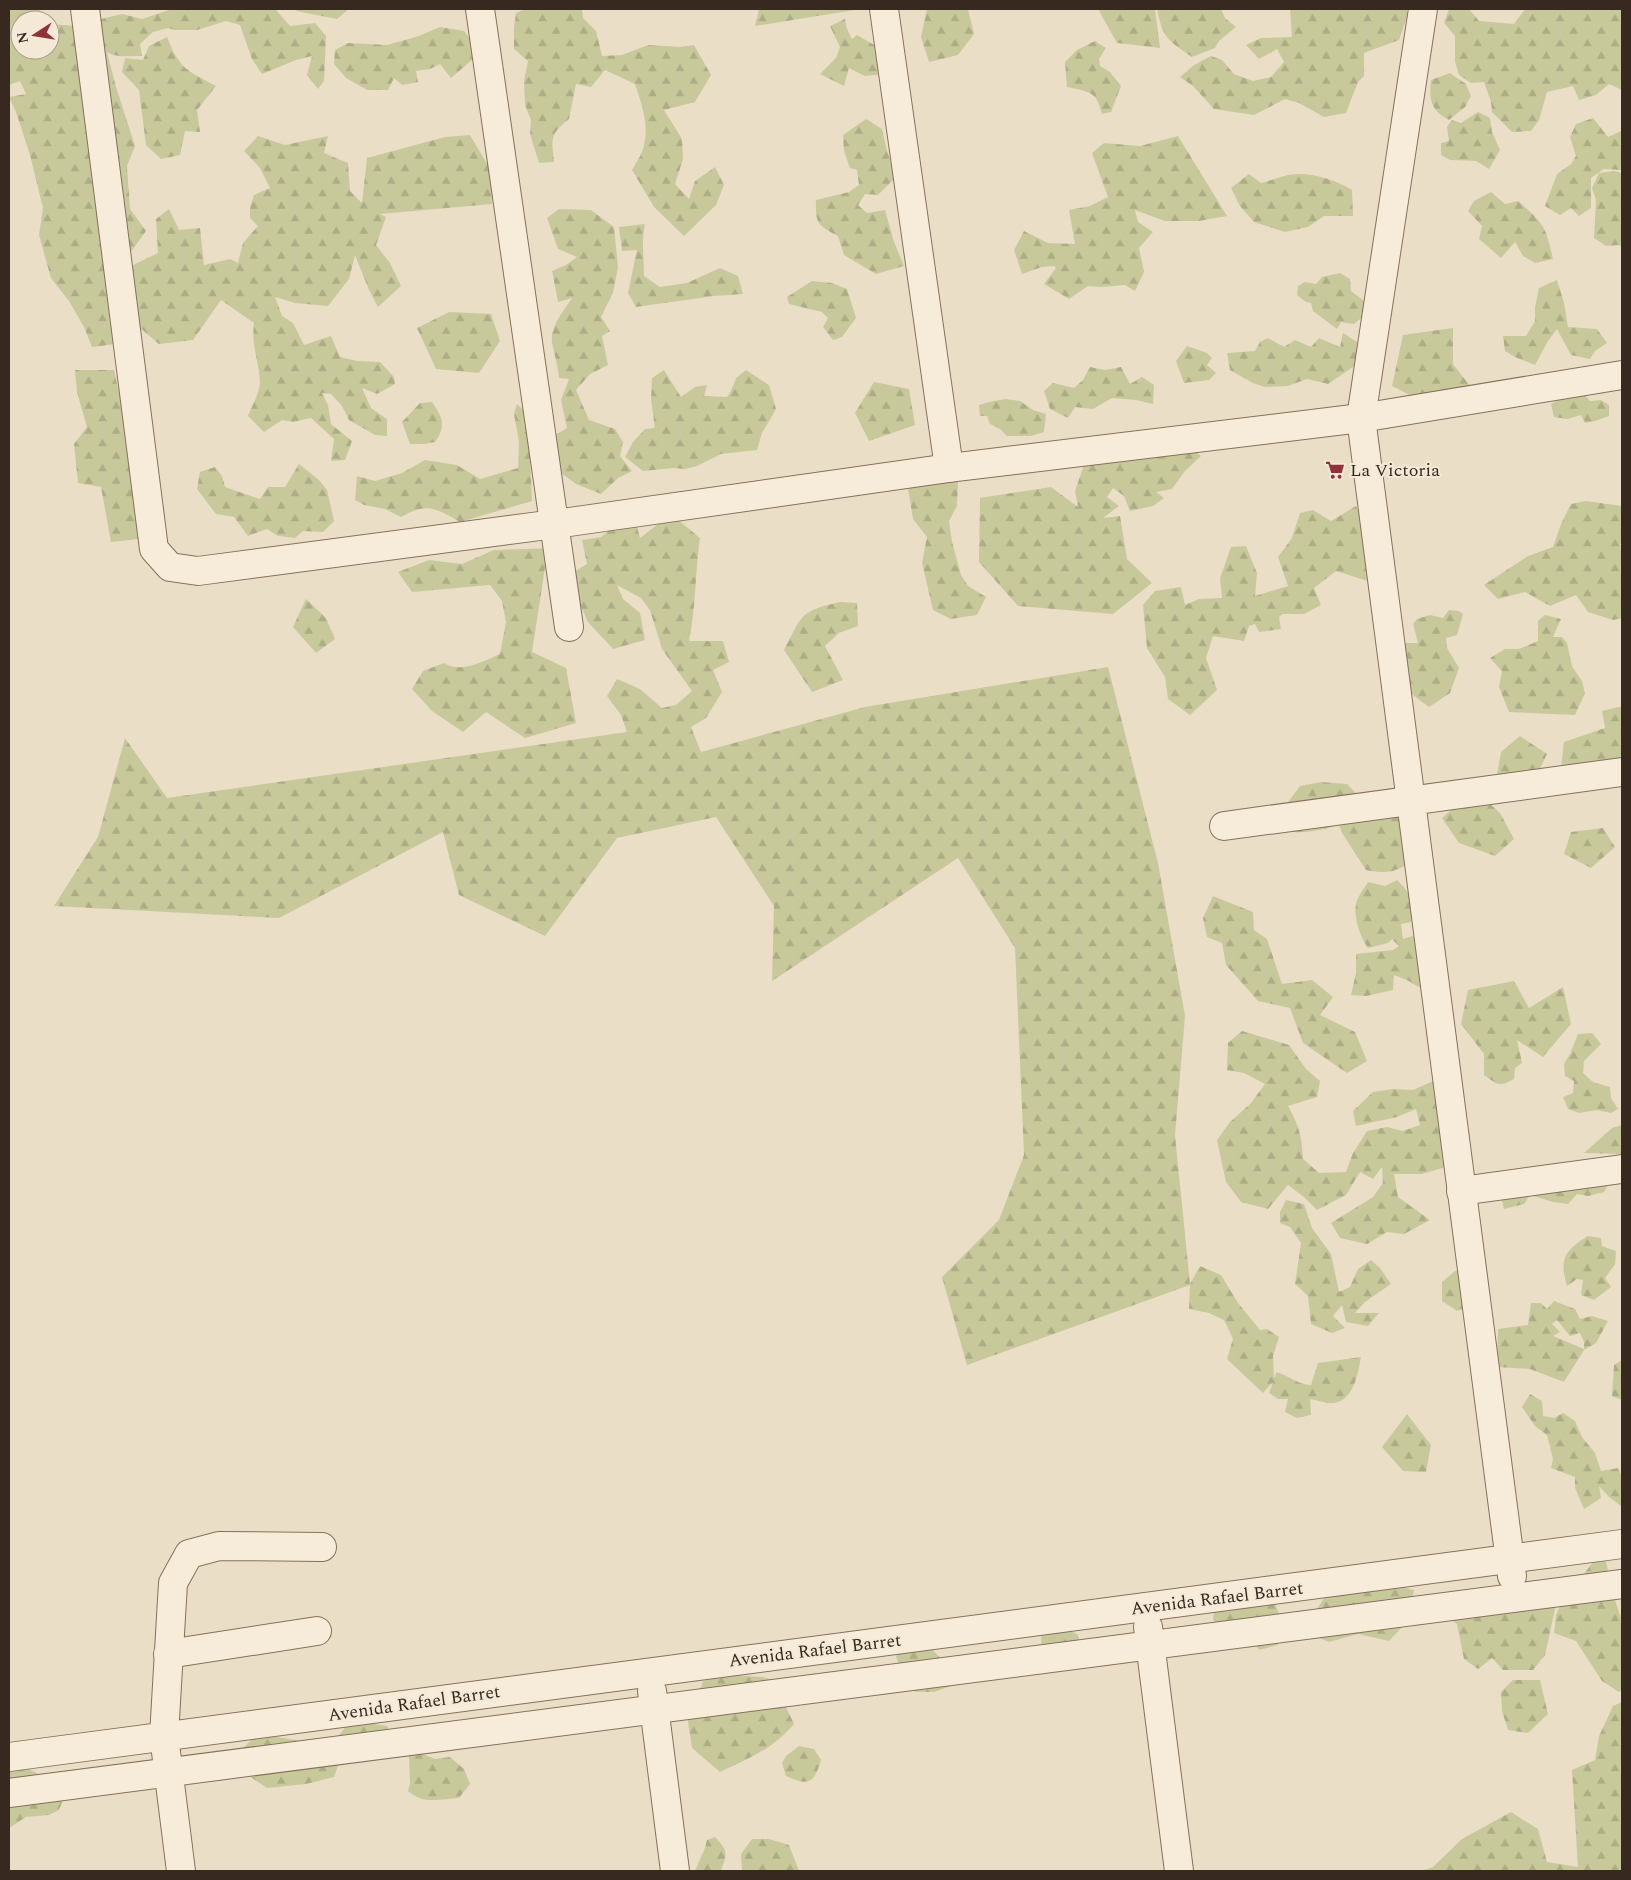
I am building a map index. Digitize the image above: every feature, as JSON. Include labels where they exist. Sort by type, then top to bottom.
[{"type":"street","points":[[85,9],[154,549],[170,567],[198,571],[554,524],[949,468],[1361,418],[1622,375]]},
{"type":"street","points":[[480,9],[569,627]]},
{"type":"street","points":[[884,9],[949,468]]},
{"type":"street","points":[[1423,9],[1361,418],[1514,1598]]},
{"type":"street","points":[[1224,826],[1622,772]]},
{"type":"street","points":[[1462,1191],[1622,1169]]},
{"type":"street","name":"Avenida Rafael Barret","points":[[9,1756],[1622,1544]]},
{"type":"street","points":[[181,1871],[164,1736],[173,1583],[189,1554],[219,1546],[322,1547]]},
{"type":"street","name":"Avenida Rafael Barret","points":[[9,1793],[1622,1584]]},
{"type":"street","points":[[1145,1607],[1179,1871]]},
{"type":"street","points":[[168,1654],[317,1631]]},
{"type":"street","points":[[649,1672],[674,1871]]},
{"type":"green space","points":[[9,9],[39,10],[10,10],[10,60],[60,60],[60,25],[76,26],[104,48],[101,44],[101,19],[122,14],[142,19],[172,9],[273,9],[290,26],[315,23],[326,36],[324,81],[318,89],[307,75],[312,56],[296,60],[262,74],[252,59],[240,25],[226,21],[197,30],[175,30],[168,28],[153,32],[140,44],[142,56],[119,56],[107,52],[135,146],[127,166],[130,209],[146,231],[125,260],[115,344],[92,347],[84,327],[69,301],[51,278],[39,235],[43,208],[30,155],[9,97],[26,94],[20,81],[9,85]]},
{"type":"green space","points":[[298,9],[349,9],[337,19],[296,11]]},
{"type":"green space","points":[[525,9],[582,9],[583,18],[596,31],[602,56],[622,55],[648,45],[680,47],[694,45],[711,75],[695,102],[664,110],[682,139],[683,159],[675,184],[689,199],[695,181],[715,167],[724,185],[716,205],[684,236],[654,207],[632,170],[642,152],[646,133],[644,116],[635,84],[605,70],[591,87],[576,84],[569,119],[558,129],[553,138],[554,162],[539,163],[530,134],[531,120],[525,105],[524,81],[528,61],[514,49],[516,13]]},
{"type":"green space","points":[[759,9],[861,9],[755,26]]},
{"type":"green space","points":[[927,9],[968,9],[974,34],[958,55],[929,62],[921,37]]},
{"type":"green space","points":[[1100,9],[1155,9],[1160,48],[1117,43],[1099,11]]},
{"type":"green space","points":[[1157,9],[1221,9],[1225,18],[1236,27],[1219,41],[1215,48],[1192,57],[1177,47],[1164,33]]},
{"type":"green space","points":[[1290,9],[1406,9],[1408,14],[1399,40],[1364,53],[1364,76],[1358,82],[1346,113],[1324,117],[1299,103],[1285,99],[1254,115],[1214,109],[1193,86],[1180,77],[1194,65],[1211,56],[1222,60],[1234,74],[1253,81],[1271,77],[1284,62],[1277,49],[1259,59],[1246,45],[1261,38],[1292,37]]},
{"type":"green space","points":[[1449,9],[1469,9],[1479,21],[1514,24],[1525,9],[1622,9],[1622,90],[1609,84],[1596,95],[1579,100],[1573,86],[1547,92],[1539,120],[1531,131],[1512,132],[1492,112],[1491,102],[1484,82],[1471,83],[1459,75],[1455,61],[1455,36],[1444,23]]},
{"type":"green space","points":[[845,19],[852,39],[857,35],[881,49],[884,74],[865,76],[849,68],[844,86],[820,74],[836,58],[840,47],[830,26]]},
{"type":"green space","points":[[440,27],[464,31],[474,44],[472,60],[451,78],[440,64],[430,69],[416,71],[418,82],[402,85],[394,78],[388,90],[367,90],[346,78],[334,64],[335,50],[348,43],[387,45],[419,36]]},
{"type":"green space","points":[[167,37],[176,56],[186,68],[216,86],[197,110],[200,132],[185,131],[180,155],[161,159],[146,145],[139,90],[122,72],[125,58],[143,60],[149,46]]},
{"type":"green space","points":[[1095,41],[1106,48],[1099,59],[1100,66],[1110,72],[1121,86],[1111,112],[1102,114],[1094,96],[1086,91],[1067,87],[1065,62],[1077,50]]},
{"type":"green space","points":[[1450,73],[1466,84],[1471,96],[1465,107],[1449,120],[1434,108],[1430,87],[1431,80]]},
{"type":"green space","points":[[1478,112],[1490,118],[1492,132],[1500,150],[1489,169],[1476,161],[1450,160],[1441,155],[1441,143],[1449,141],[1447,127],[1452,120],[1461,123]]},
{"type":"green space","points":[[1593,118],[1608,137],[1622,132],[1622,170],[1604,169],[1591,178],[1591,208],[1579,216],[1571,208],[1560,215],[1545,206],[1557,174],[1571,164],[1576,156],[1570,137],[1576,124]]},
{"type":"green space","points":[[866,119],[882,129],[896,177],[878,195],[865,194],[858,205],[867,213],[885,210],[894,242],[904,266],[876,274],[844,255],[838,236],[819,223],[816,214],[816,200],[849,192],[859,185],[857,170],[850,168],[844,151],[843,135]]},
{"type":"green space","points":[[470,135],[490,169],[492,204],[380,214],[386,217],[376,245],[390,263],[401,286],[378,307],[355,255],[349,279],[328,306],[295,303],[275,297],[282,316],[293,323],[304,345],[331,336],[340,357],[357,361],[380,362],[394,377],[395,384],[377,394],[362,388],[371,408],[387,419],[387,436],[375,435],[349,420],[342,406],[331,394],[322,393],[328,405],[331,424],[352,441],[345,460],[331,461],[334,439],[311,418],[293,422],[282,420],[264,432],[248,416],[260,386],[254,346],[254,323],[221,300],[193,340],[159,344],[132,321],[126,292],[133,265],[158,253],[156,219],[169,209],[179,230],[200,228],[204,265],[230,259],[238,263],[243,243],[258,226],[250,218],[250,208],[254,195],[270,188],[260,168],[244,151],[258,136],[285,145],[328,136],[324,153],[348,163],[350,191],[362,203],[367,158],[445,137]]},
{"type":"green space","points":[[1178,136],[1227,216],[1199,221],[1165,221],[1135,210],[1138,222],[1153,232],[1139,248],[1144,272],[1135,291],[1125,285],[1088,286],[1069,299],[1044,284],[1056,268],[1054,266],[1042,267],[1022,274],[1014,250],[1024,231],[1048,243],[1075,244],[1069,210],[1090,206],[1108,197],[1092,153],[1104,143],[1140,146]]},
{"type":"green space","points":[[1614,171],[1622,173],[1622,247],[1619,245],[1606,246],[1594,238],[1596,200],[1592,188],[1599,173]]},
{"type":"green space","points":[[1249,174],[1261,183],[1296,174],[1313,175],[1337,182],[1352,190],[1353,216],[1324,216],[1308,227],[1285,232],[1254,222],[1240,206],[1231,188]]},
{"type":"green space","points":[[1491,192],[1505,204],[1518,201],[1539,221],[1546,232],[1553,259],[1535,263],[1523,256],[1515,242],[1501,258],[1479,239],[1482,226],[1468,211],[1474,201]]},
{"type":"green space","points":[[559,209],[591,210],[614,227],[618,267],[613,293],[601,317],[610,331],[602,336],[608,365],[590,374],[576,390],[589,420],[615,429],[623,442],[620,456],[632,471],[618,478],[601,494],[576,484],[561,473],[549,439],[567,428],[561,400],[569,379],[559,378],[552,336],[558,319],[572,298],[558,302],[552,271],[566,265],[577,257],[558,249],[547,218]]},
{"type":"green space","points":[[645,224],[643,244],[644,276],[660,287],[687,283],[720,268],[738,276],[743,294],[714,296],[636,307],[628,293],[637,250],[622,251],[619,227]]},
{"type":"green space","points":[[1340,273],[1350,279],[1351,291],[1364,301],[1365,315],[1354,324],[1341,322],[1337,329],[1313,311],[1311,303],[1306,302],[1297,295],[1298,286],[1305,282],[1316,284],[1322,277]]},
{"type":"green space","points":[[1557,280],[1564,303],[1568,327],[1597,329],[1607,343],[1595,351],[1590,359],[1571,355],[1557,329],[1535,365],[1505,351],[1503,336],[1526,336],[1535,321],[1535,307],[1539,288]]},
{"type":"green space","points":[[812,281],[832,283],[847,289],[856,318],[842,337],[833,340],[823,327],[828,318],[822,312],[789,304],[787,297]]},
{"type":"green space","points":[[449,312],[491,314],[500,341],[479,373],[436,369],[417,328]]},
{"type":"green space","points":[[1453,328],[1453,364],[1470,386],[1431,406],[1392,386],[1403,335]]},
{"type":"green space","points":[[1343,333],[1357,342],[1356,365],[1328,384],[1307,379],[1288,386],[1265,387],[1253,383],[1230,370],[1227,353],[1255,351],[1260,342],[1268,338],[1284,347],[1295,340],[1311,347],[1319,338],[1340,347]]},
{"type":"green space","points":[[1187,346],[1207,353],[1212,358],[1207,365],[1216,373],[1209,380],[1184,383],[1176,361]]},
{"type":"green space","points":[[1090,367],[1105,370],[1121,367],[1130,384],[1142,377],[1154,385],[1153,404],[1112,398],[1093,409],[1075,407],[1068,418],[1050,409],[1044,391],[1053,383],[1074,388],[1083,380]]},
{"type":"green space","points":[[75,370],[114,370],[119,393],[132,415],[151,410],[155,445],[142,459],[139,539],[111,542],[101,487],[78,483],[74,444],[87,427],[77,392]]},
{"type":"green space","points":[[664,370],[681,397],[695,387],[707,385],[704,396],[727,397],[736,378],[746,370],[769,385],[776,409],[762,433],[757,450],[721,454],[697,466],[685,469],[673,468],[643,471],[625,457],[633,442],[645,429],[655,428],[651,400],[652,378]]},
{"type":"green space","points":[[874,382],[909,389],[915,425],[869,441],[855,413]]},
{"type":"green space","points":[[1583,393],[1590,401],[1601,400],[1609,405],[1609,416],[1585,423],[1581,415],[1567,419],[1554,417],[1551,404],[1562,397]]},
{"type":"green space","points":[[1006,399],[1020,401],[1033,410],[1046,414],[1044,432],[1031,436],[1007,436],[1000,429],[990,424],[987,416],[980,416],[979,405]]},
{"type":"green space","points":[[432,402],[442,421],[439,436],[435,442],[410,444],[402,422],[420,403]]},
{"type":"green space","points":[[517,404],[536,422],[530,456],[532,501],[460,522],[437,510],[425,508],[410,512],[401,517],[385,509],[364,505],[355,500],[357,476],[375,481],[402,473],[425,460],[457,465],[480,479],[518,468],[519,442],[514,414]]},
{"type":"green space","points":[[1188,446],[1201,456],[1185,471],[1172,489],[1156,492],[1164,498],[1153,506],[1130,511],[1124,496],[1113,488],[1107,497],[1119,506],[1103,518],[1120,516],[1127,559],[1152,583],[1113,614],[1018,606],[979,562],[980,498],[1051,487],[1078,507],[1075,491],[1084,465]]},
{"type":"green space","points":[[299,464],[319,480],[327,490],[334,521],[323,532],[303,531],[295,538],[278,536],[267,529],[248,536],[234,517],[216,514],[197,489],[200,472],[215,467],[222,476],[225,487],[260,499],[268,487],[285,487]]},
{"type":"green space","points":[[907,482],[958,482],[957,506],[949,521],[952,542],[961,575],[968,586],[986,597],[977,615],[951,619],[933,610],[922,563],[927,537],[913,519]]},
{"type":"green space","points":[[1586,501],[1622,506],[1622,541],[1620,545],[1622,549],[1622,618],[1613,620],[1588,612],[1576,595],[1550,606],[1525,592],[1498,599],[1484,585],[1528,556],[1553,547],[1561,524],[1571,504]]},
{"type":"green space","points":[[1356,506],[1366,527],[1374,583],[1336,571],[1314,588],[1321,605],[1304,614],[1283,614],[1279,617],[1281,629],[1259,632],[1255,624],[1249,626],[1244,641],[1213,636],[1206,658],[1217,690],[1190,715],[1168,699],[1165,677],[1147,648],[1143,605],[1155,591],[1181,587],[1185,605],[1199,599],[1222,598],[1220,578],[1231,547],[1246,546],[1257,573],[1255,596],[1288,586],[1278,557],[1292,538],[1300,513],[1313,510],[1331,521]]},
{"type":"green space","points":[[671,514],[700,538],[689,641],[723,641],[729,662],[713,670],[722,692],[706,718],[691,727],[701,752],[865,707],[1108,667],[1158,863],[1185,1016],[1175,1135],[1190,1284],[1200,1266],[1221,1275],[1238,1303],[1260,1330],[1267,1329],[1279,1337],[1273,1356],[1274,1378],[1277,1372],[1298,1382],[1311,1385],[1318,1363],[1361,1357],[1354,1385],[1341,1401],[1334,1403],[1310,1399],[1311,1415],[1297,1418],[1285,1412],[1288,1399],[1278,1399],[1269,1393],[1273,1382],[1263,1393],[1227,1359],[1233,1339],[1224,1320],[1209,1313],[1189,1309],[1190,1285],[967,1365],[942,1277],[999,1220],[1024,1155],[1015,948],[958,858],[772,981],[774,906],[716,817],[617,838],[545,936],[459,895],[443,832],[279,918],[54,906],[98,837],[125,738],[167,798],[627,732],[621,715],[607,696],[617,679],[640,689],[662,708],[676,705],[692,691],[662,649],[650,610],[641,598],[617,585],[623,599],[640,613],[645,640],[613,649],[588,622],[567,576],[587,564],[582,540],[601,537],[611,529],[637,527],[640,538]]},
{"type":"green space","points":[[557,548],[546,561],[532,652],[566,668],[576,723],[525,738],[486,712],[463,732],[432,711],[412,689],[423,671],[444,663],[450,666],[465,667],[500,654],[506,622],[502,601],[490,585],[412,592],[398,572],[429,560],[462,564],[494,550]]},
{"type":"green space","points":[[306,599],[326,618],[335,639],[316,653],[293,627]]},
{"type":"green space","points":[[840,602],[857,603],[858,626],[839,633],[825,646],[843,680],[812,692],[784,650],[804,616],[817,608]]},
{"type":"green space","points":[[1449,610],[1459,611],[1463,614],[1457,635],[1446,638],[1447,648],[1459,668],[1450,693],[1429,707],[1406,690],[1404,643],[1418,643],[1413,624],[1417,619],[1430,615],[1443,618]]},
{"type":"green space","points":[[1545,615],[1561,619],[1553,637],[1562,637],[1567,643],[1572,666],[1582,681],[1585,693],[1575,715],[1509,712],[1499,687],[1502,671],[1490,658],[1505,649],[1519,649],[1538,641],[1538,621]]},
{"type":"green space","points":[[1622,707],[1622,761],[1561,768],[1564,742],[1605,728],[1602,711]]},
{"type":"green space","points":[[1520,736],[1547,754],[1532,785],[1497,774],[1501,752]]},
{"type":"green space","points":[[1321,782],[1347,784],[1375,813],[1408,813],[1418,858],[1394,871],[1366,870],[1342,833],[1339,825],[1311,831],[1281,831],[1283,809],[1300,786]]},
{"type":"green space","points":[[1459,803],[1490,804],[1500,813],[1514,839],[1495,856],[1459,843],[1442,818]]},
{"type":"green space","points":[[1603,828],[1615,847],[1591,868],[1564,854],[1571,832]]},
{"type":"green space","points":[[1397,880],[1406,889],[1412,904],[1411,922],[1401,924],[1403,939],[1416,935],[1436,968],[1420,988],[1394,975],[1393,990],[1366,996],[1351,995],[1356,973],[1356,954],[1393,950],[1399,946],[1392,939],[1388,943],[1368,948],[1362,938],[1355,912],[1357,900],[1368,882],[1385,886]]},
{"type":"green space","points":[[1213,896],[1253,912],[1254,930],[1267,939],[1282,984],[1312,980],[1333,997],[1320,1015],[1355,1032],[1367,1061],[1347,1073],[1303,1043],[1290,1008],[1258,1001],[1226,965],[1222,943],[1207,937],[1203,918]]},
{"type":"green space","points":[[1514,981],[1529,1008],[1563,987],[1571,1024],[1543,1057],[1517,1040],[1522,1063],[1515,1068],[1514,1079],[1498,1084],[1484,1075],[1484,1054],[1461,1024],[1468,990]]},
{"type":"green space","points":[[1242,1031],[1289,1045],[1306,1069],[1320,1081],[1317,1097],[1288,1106],[1299,1131],[1303,1159],[1319,1173],[1346,1172],[1353,1153],[1367,1131],[1387,1127],[1403,1131],[1420,1125],[1416,1109],[1397,1117],[1356,1126],[1353,1111],[1373,1092],[1393,1089],[1413,1090],[1440,1078],[1460,1163],[1422,1174],[1394,1174],[1398,1197],[1430,1220],[1404,1234],[1387,1232],[1367,1244],[1340,1238],[1331,1223],[1373,1197],[1383,1183],[1382,1167],[1373,1179],[1360,1172],[1346,1195],[1317,1210],[1288,1185],[1268,1209],[1241,1202],[1226,1182],[1217,1140],[1230,1122],[1251,1103],[1265,1084],[1244,1073],[1227,1070],[1228,1043]]},
{"type":"green space","points":[[1592,1033],[1601,1044],[1584,1061],[1583,1073],[1593,1082],[1610,1087],[1611,1098],[1618,1109],[1611,1113],[1597,1110],[1579,1113],[1568,1109],[1563,1097],[1573,1093],[1574,1081],[1565,1076],[1564,1064],[1578,1034]]},
{"type":"green space","points":[[1622,1125],[1622,1154],[1584,1153],[1612,1128]]},
{"type":"green space","points":[[1580,1161],[1595,1165],[1614,1175],[1604,1192],[1588,1196],[1577,1194],[1568,1204],[1553,1202],[1530,1195],[1524,1204],[1504,1209],[1501,1196],[1513,1193],[1532,1167],[1561,1171]]},
{"type":"green space","points":[[1286,1200],[1304,1204],[1312,1228],[1331,1254],[1339,1292],[1350,1287],[1358,1269],[1371,1260],[1380,1268],[1391,1284],[1365,1302],[1355,1313],[1379,1313],[1368,1326],[1346,1322],[1342,1305],[1333,1316],[1345,1328],[1332,1333],[1311,1324],[1308,1296],[1295,1284],[1301,1243],[1290,1227],[1280,1223],[1280,1212]]},
{"type":"green space","points":[[1588,1236],[1601,1238],[1602,1246],[1616,1251],[1615,1264],[1605,1278],[1611,1287],[1594,1300],[1581,1295],[1583,1280],[1577,1279],[1567,1286],[1564,1269],[1564,1262],[1569,1251]]},
{"type":"green space","points":[[1455,1271],[1469,1271],[1475,1305],[1457,1311],[1442,1301],[1442,1282]]},
{"type":"green space","points":[[1554,1301],[1575,1309],[1580,1319],[1592,1316],[1608,1321],[1596,1343],[1584,1350],[1564,1382],[1530,1369],[1497,1367],[1498,1329],[1528,1325],[1531,1303],[1541,1303],[1547,1309]],"holes":[[[1557,1320],[1570,1336],[1580,1333],[1584,1342],[1584,1349],[1553,1336],[1560,1332],[1552,1324]]]},
{"type":"green space","points":[[1622,1360],[1622,1400],[1612,1396],[1614,1365]]},
{"type":"green space","points":[[1530,1394],[1542,1401],[1543,1416],[1554,1418],[1563,1413],[1575,1421],[1582,1437],[1595,1453],[1601,1471],[1618,1468],[1622,1477],[1621,1506],[1599,1486],[1601,1498],[1584,1509],[1575,1488],[1575,1477],[1551,1468],[1553,1459],[1547,1435],[1535,1426],[1522,1407]]},
{"type":"green space","points":[[1407,1414],[1431,1445],[1426,1472],[1403,1471],[1382,1447]]},
{"type":"green space","points":[[1606,1561],[1612,1591],[1622,1621],[1622,1690],[1619,1692],[1602,1681],[1576,1641],[1554,1633],[1556,1615],[1561,1604],[1593,1562]]},
{"type":"green space","points":[[1384,1582],[1414,1590],[1407,1622],[1389,1641],[1358,1634],[1329,1642],[1317,1637],[1314,1614],[1331,1587]]},
{"type":"green space","points":[[1557,1600],[1545,1655],[1533,1670],[1503,1670],[1492,1658],[1478,1669],[1464,1659],[1457,1624],[1444,1615]]},
{"type":"green space","points":[[1275,1604],[1282,1621],[1278,1645],[1259,1650],[1253,1642],[1224,1636],[1213,1619],[1215,1605]]},
{"type":"green space","points":[[1043,1628],[1069,1630],[1078,1635],[1082,1649],[1042,1654],[1041,1638]]},
{"type":"green space","points":[[928,1645],[951,1669],[951,1686],[934,1692],[915,1692],[910,1672],[899,1665],[896,1656],[903,1649]]},
{"type":"green space","points":[[729,1675],[762,1677],[773,1680],[794,1724],[769,1747],[720,1772],[692,1748],[686,1709],[698,1697],[703,1681]]},
{"type":"green space","points":[[1513,1680],[1540,1680],[1548,1714],[1528,1733],[1508,1730],[1502,1711],[1501,1692]]},
{"type":"green space","points":[[1622,1702],[1622,1871],[1421,1871],[1433,1867],[1462,1839],[1511,1812],[1538,1829],[1547,1862],[1578,1867],[1572,1770],[1595,1760],[1599,1736],[1613,1706]]},
{"type":"green space","points":[[366,1723],[387,1726],[391,1733],[367,1761],[350,1760],[336,1739],[347,1725]]},
{"type":"green space","points":[[258,1734],[320,1744],[342,1754],[334,1777],[306,1784],[267,1788],[237,1768],[230,1760]]},
{"type":"green space","points":[[799,1746],[814,1749],[821,1760],[816,1774],[809,1781],[805,1782],[786,1776],[782,1763],[786,1756]]},
{"type":"green space","points":[[420,1753],[435,1759],[450,1757],[464,1769],[470,1784],[459,1798],[426,1800],[408,1791],[410,1783],[409,1756]]},
{"type":"green space","points":[[14,1761],[48,1779],[64,1797],[59,1810],[49,1815],[26,1817],[9,1827],[9,1763]]},
{"type":"green space","points":[[715,1837],[726,1853],[721,1871],[695,1871],[707,1840]]},
{"type":"green space","points":[[752,1839],[769,1839],[789,1845],[799,1871],[742,1871],[741,1854]]},
{"type":"place","name":"La Victoria","points":[[1335,470]]}]
